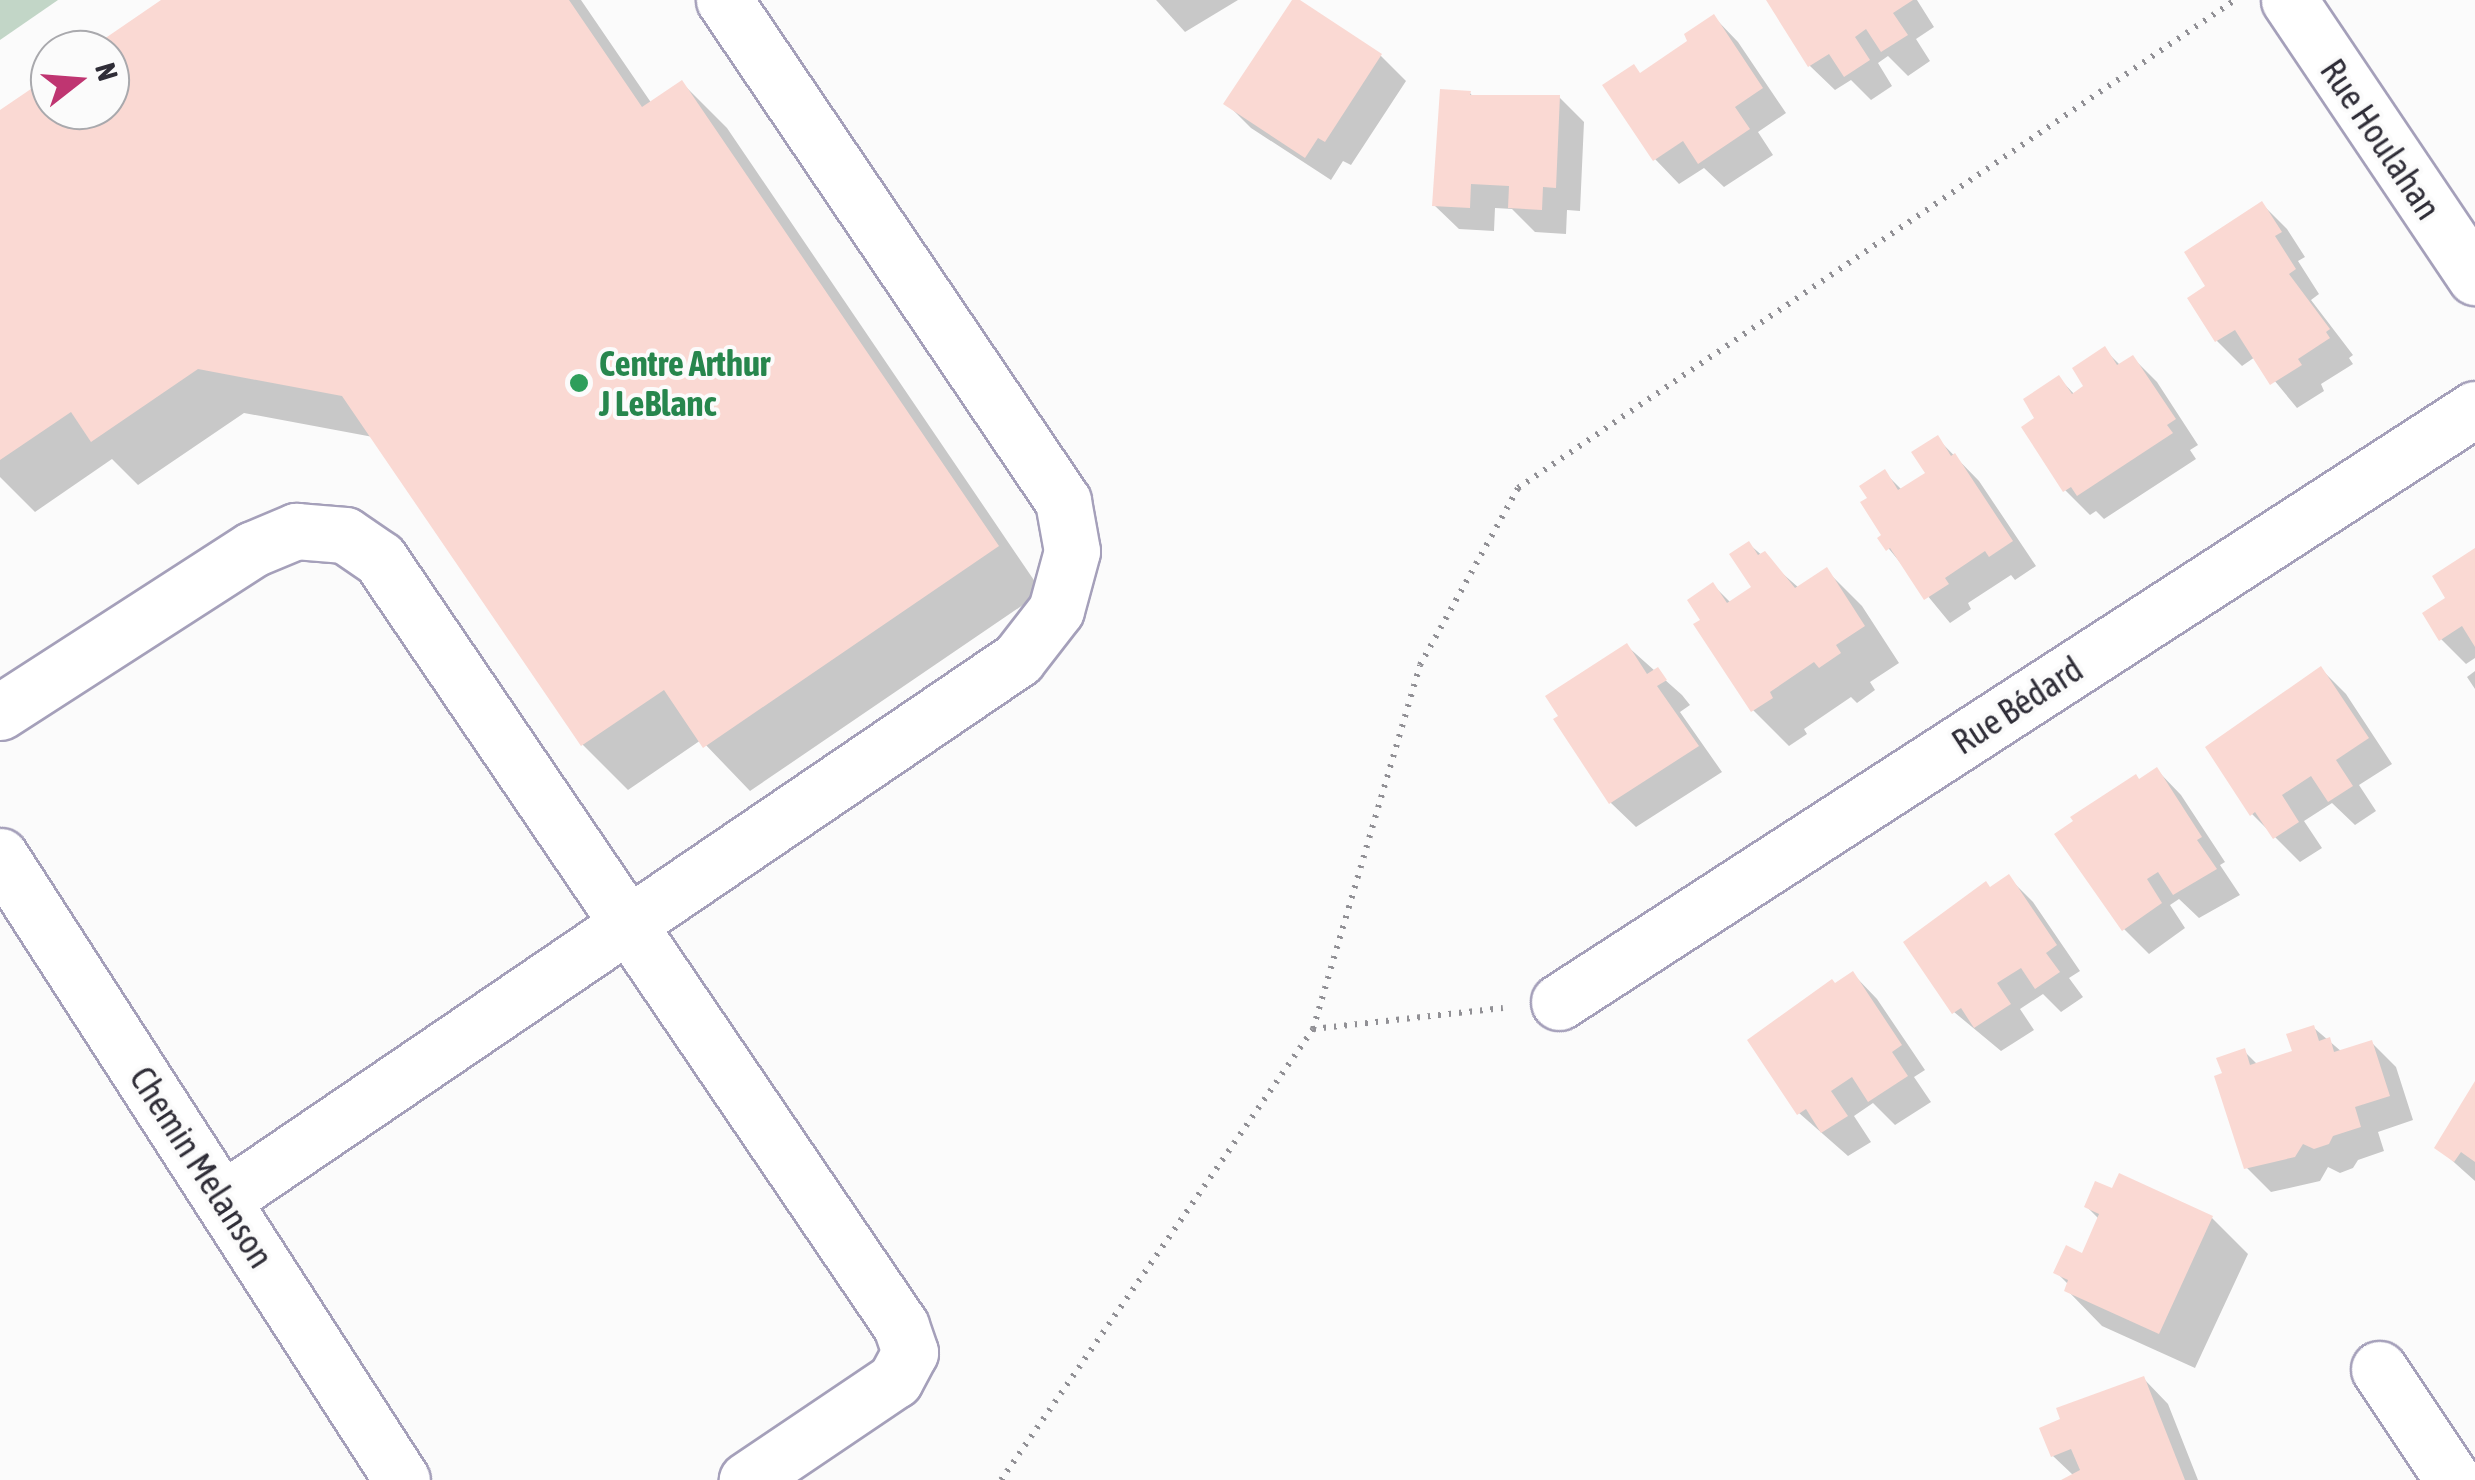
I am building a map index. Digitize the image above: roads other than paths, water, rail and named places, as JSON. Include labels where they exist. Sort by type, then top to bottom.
[{"type":"street","points":[[224,1199],[1018,659],[1056,610],[1072,551],[1063,501],[724,0]]},
{"type":"street","name":"Rue Houlahan","points":[[2289,0],[2475,278]]},
{"type":"street","name":"Rue Bédard","points":[[1559,1002],[2475,409]]},
{"type":"street","points":[[0,712],[253,549],[296,532],[345,534],[380,559],[901,1326],[910,1352],[895,1380],[747,1480]]},
{"type":"street","name":"Chemin Melanson","points":[[0,856],[402,1480]]},
{"type":"street","points":[[2379,1369],[2453,1480]]},
{"type":"place","name":"Centre Arthur J LeBlanc","points":[[579,383]]}]
